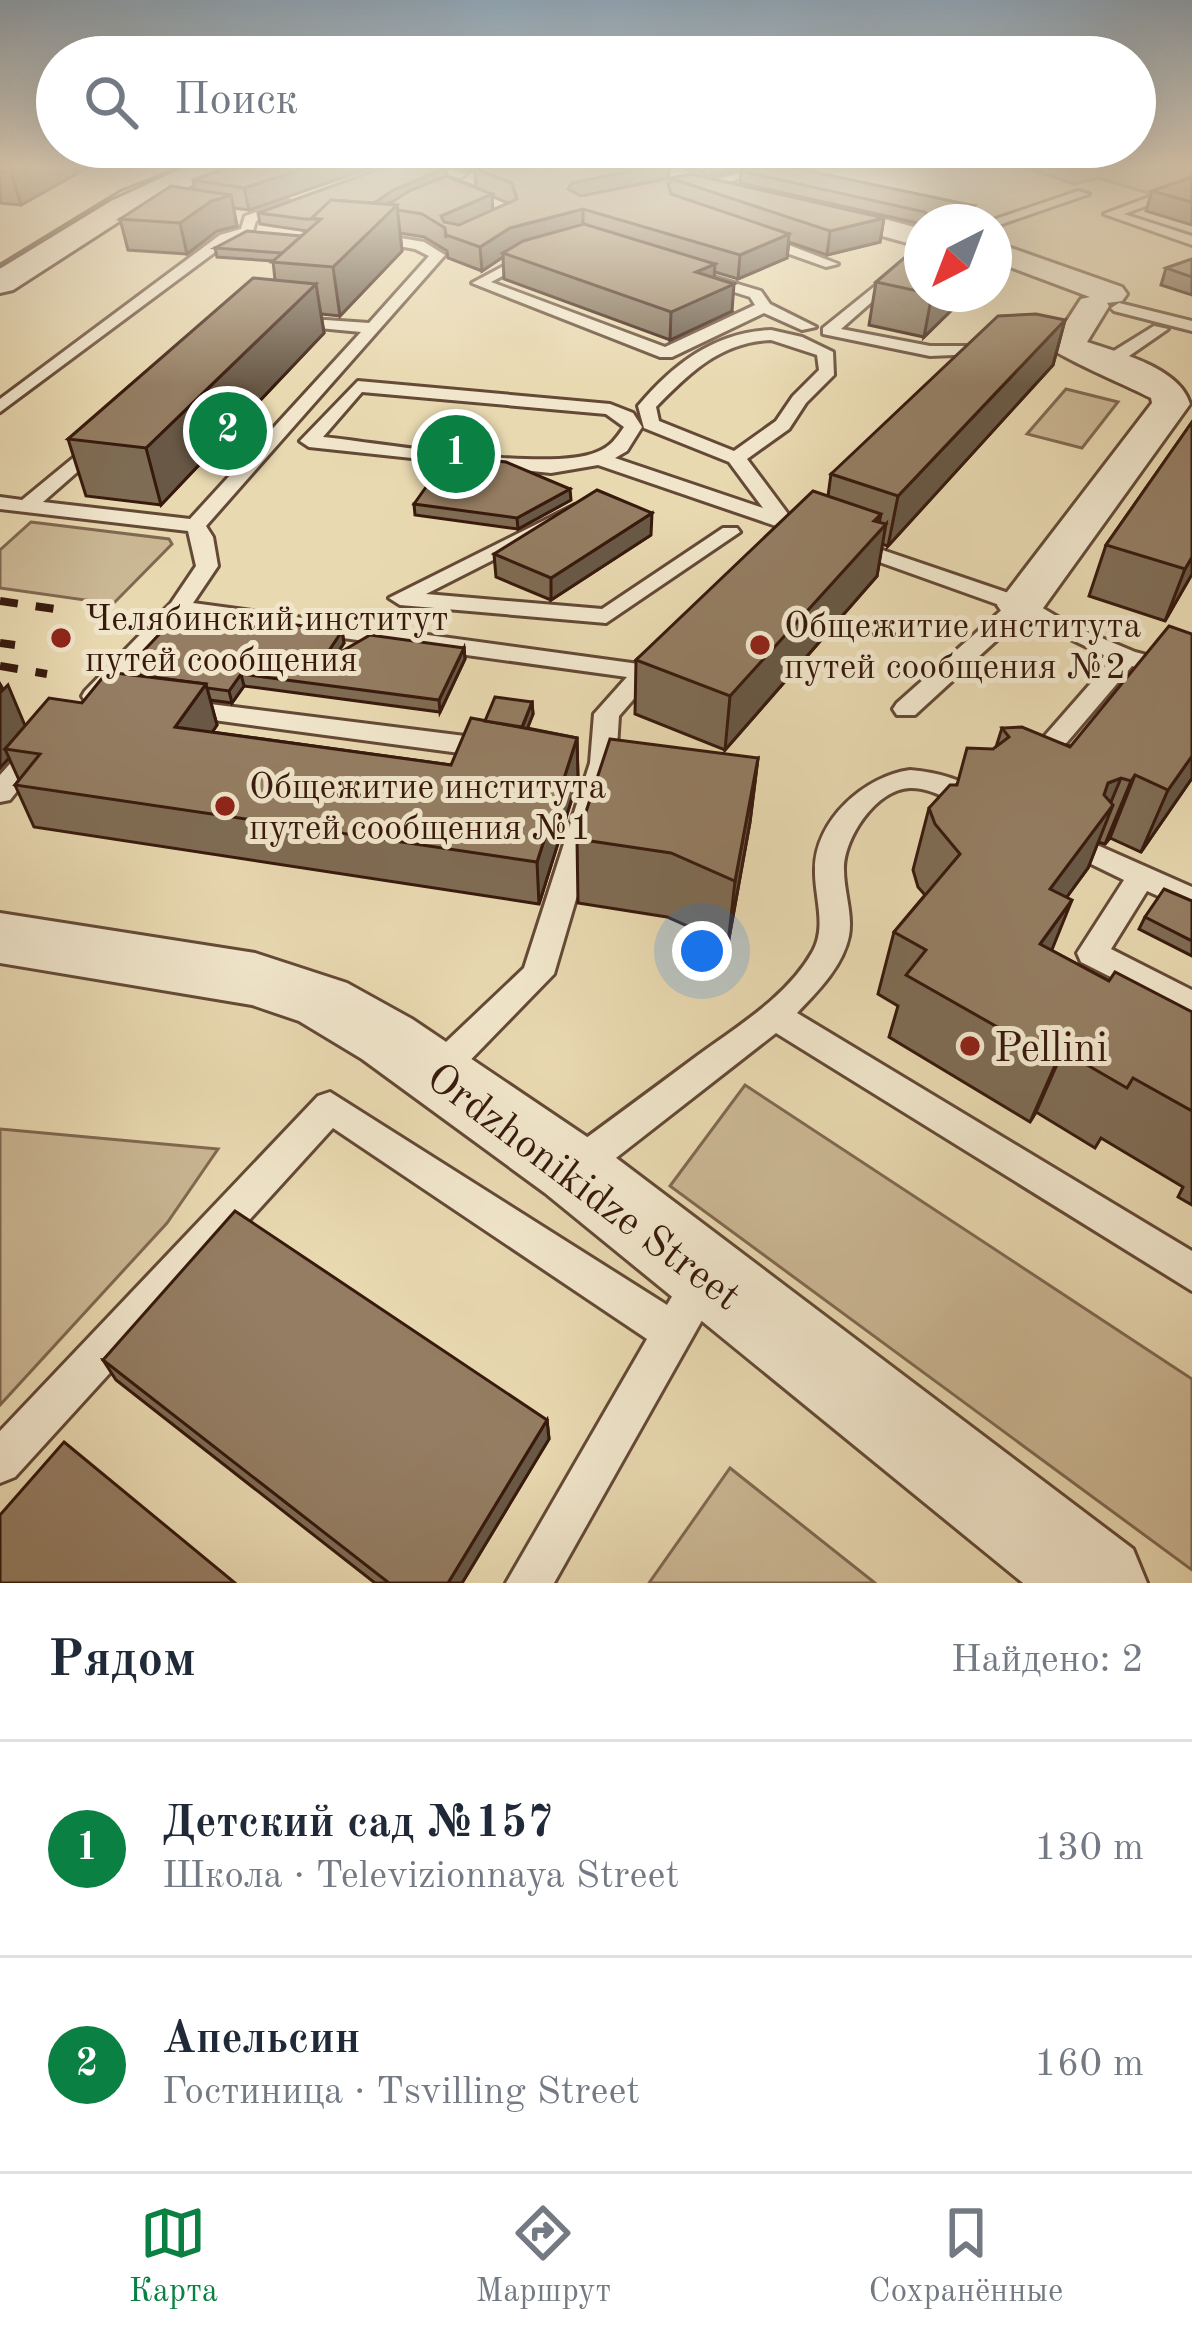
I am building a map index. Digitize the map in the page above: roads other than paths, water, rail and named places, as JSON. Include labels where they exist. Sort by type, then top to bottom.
[{"type":"main road","points":[[0,282],[69,239]]},
{"type":"street","points":[[1012,259],[1107,300]]},
{"type":"street","points":[[1012,267],[1107,300]]},
{"type":"street","points":[[1021,605],[1171,404],[1168,392],[1110,362],[1058,348],[1107,300]]},
{"type":"street","name":"Ordzhonikidze Street","points":[[0,938],[255,979],[323,1002],[438,1071],[572,1169],[690,1304],[1099,1583]]},
{"type":"lane","points":[[0,407],[224,239]]},
{"type":"lane","points":[[195,526],[438,255],[390,239]]},
{"type":"lane","points":[[762,239],[831,264]]},
{"type":"lane","points":[[539,253],[517,259],[479,284],[666,353],[764,307]]},
{"type":"lane","points":[[599,459],[620,447],[633,428],[627,417],[610,409],[358,386],[309,441],[551,467],[659,455],[736,458],[783,425],[799,400],[828,371],[825,352],[764,307],[756,294],[692,274]]},
{"type":"lane","points":[[829,331],[895,274]]},
{"type":"lane","points":[[1107,300],[1189,316]]},
{"type":"lane","points":[[260,318],[373,328]]},
{"type":"lane","points":[[1110,362],[1160,329]]},
{"type":"lane","points":[[949,375],[983,351],[930,351],[829,331],[733,337],[693,358],[647,406],[659,455],[791,525],[1021,605],[1065,632],[1127,657],[1192,675]]},
{"type":"lane","points":[[27,506],[110,432]]},
{"type":"lane","points":[[736,458],[791,525]]},
{"type":"lane","points":[[0,502],[195,526],[203,538],[207,566],[179,608],[0,793]]},
{"type":"lane","points":[[375,634],[400,598],[579,510]]},
{"type":"lane","points":[[400,598],[606,616],[730,532]]},
{"type":"lane","points":[[906,709],[1021,605]]},
{"type":"lane","points":[[179,608],[642,672]]},
{"type":"lane","points":[[438,1071],[538,974],[602,763],[607,714],[676,640]]},
{"type":"lane","points":[[1036,762],[1127,657]]},
{"type":"lane","points":[[162,706],[534,754]]},
{"type":"lane","points":[[572,1169],[775,1016],[821,963],[834,939],[829,864],[836,834],[880,784],[906,777],[937,783],[972,799]]},
{"type":"lane","points":[[1097,855],[1192,899]]},
{"type":"lane","points":[[1142,876],[1092,953],[1192,1005]]},
{"type":"lane","points":[[775,1016],[1192,1272]]},
{"type":"lane","points":[[0,1462],[330,1107],[690,1304],[529,1583]]},
{"type":"tram line","points":[[0,267],[46,239]]},
{"type":"railway","points":[[0,601],[55,609]]},
{"type":"railway","points":[[0,643],[15,645]]},
{"type":"railway","points":[[0,666],[47,674]]},
{"type":"place","name":"Апельсин","points":[[228,431]]},
{"type":"place","name":"Детский сад №157","points":[[456,454]]},
{"type":"place","name":"Челябинский институт путей сообщения","points":[[61,638]]},
{"type":"place","name":"Общежитие института путей сообщения №2","points":[[760,645]]},
{"type":"place","name":"Общежитие института путей сообщения №1","points":[[225,806]]},
{"type":"place","name":"Pellini","points":[[970,1046]]}]
